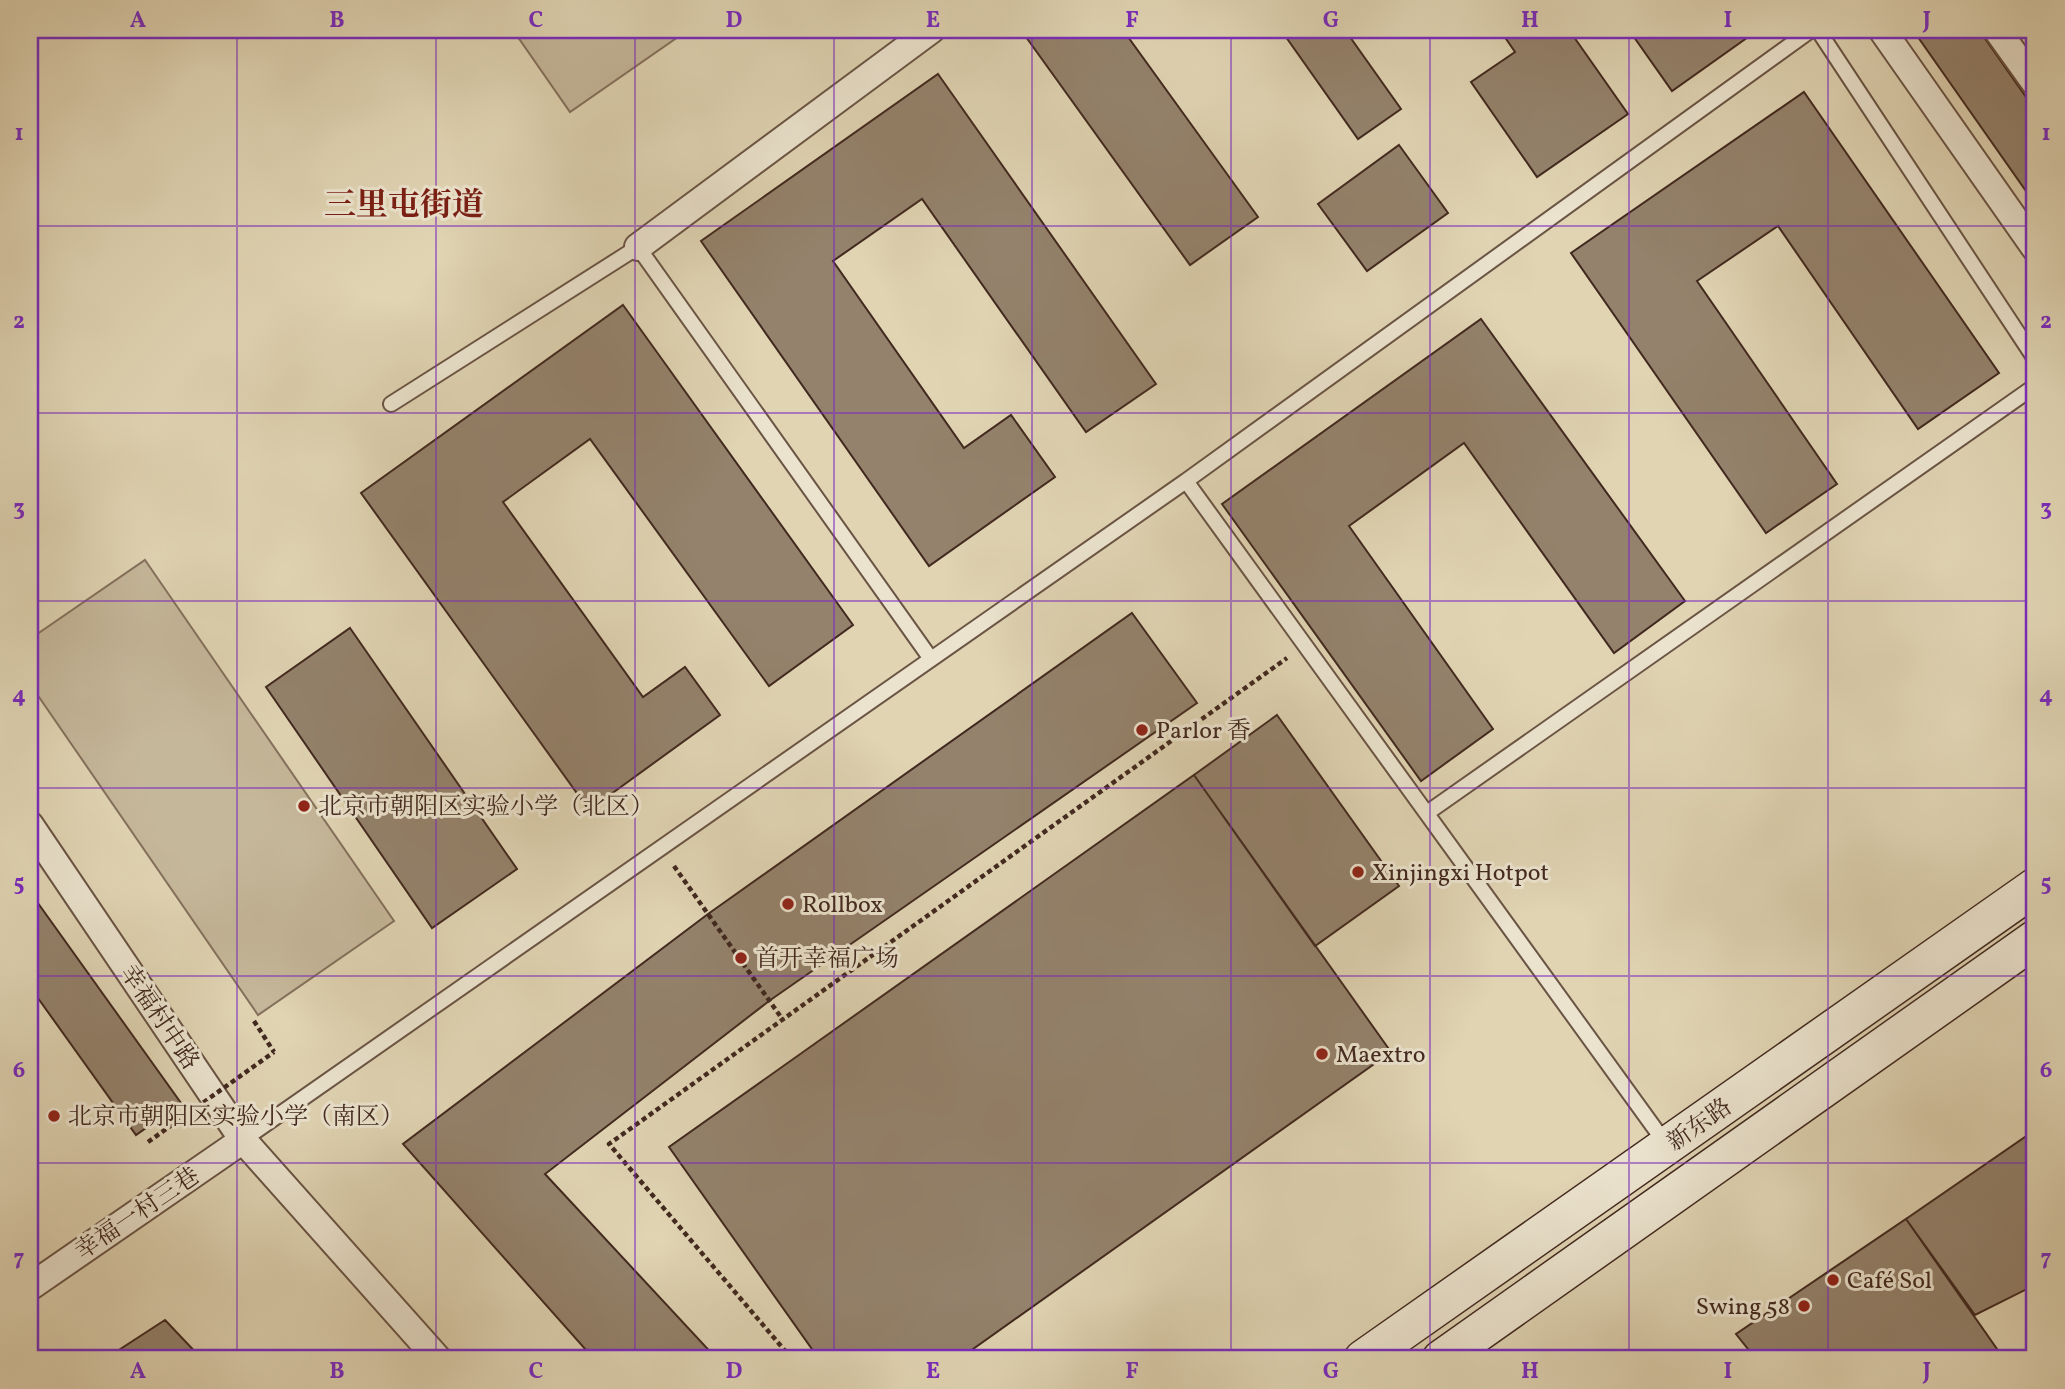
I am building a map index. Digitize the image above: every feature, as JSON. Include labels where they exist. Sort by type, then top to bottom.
[{"type":"main road","name":"新东路","points":[[1363,1359],[2035,887]]},
{"type":"main road","name":"新东路","points":[[1441,1359],[2035,940]]},
{"type":"street","points":[[638,247],[930,30]]},
{"type":"street","points":[[1882,30],[2035,248]]},
{"type":"street","points":[[1997,30],[2035,83]]},
{"type":"street","name":"幸福村中路","points":[[30,825],[243,1140],[438,1359]]},
{"type":"street","name":"幸福一村三巷","points":[[30,1287],[243,1140]]},
{"type":"lane","points":[[243,1140],[1186,481],[1811,30]]},
{"type":"lane","points":[[1818,30],[2035,359]]},
{"type":"lane","points":[[391,404],[638,247],[931,659]]},
{"type":"lane","points":[[1427,813],[2035,386]]},
{"type":"lane","points":[[1186,481],[1667,1146]]},
{"type":"path","points":[[792,1359],[609,1144],[1305,645]]},
{"type":"path","points":[[661,848],[783,1020]]},
{"type":"path","points":[[148,1142],[274,1052],[254,1021]]},
{"type":"shaded area","points":[[513,30],[688,30],[570,112]]},
{"type":"shaded area","points":[[145,560],[394,921],[258,1015],[30,684],[30,639]]},
{"type":"building","points":[[1021,30],[1123,30],[1258,217],[1190,265]]},
{"type":"building","points":[[1281,30],[1345,30],[1401,109],[1358,139]]},
{"type":"building","points":[[1500,30],[1569,30],[1628,114],[1537,177],[1471,82],[1515,52]]},
{"type":"building","points":[[1629,30],[1758,30],[1672,91]]},
{"type":"building","points":[[1913,30],[1979,30],[2035,110],[2035,204]]},
{"type":"building","points":[[938,74],[1156,384],[1086,432],[922,199],[833,261],[964,448],[1011,415],[1055,477],[929,566],[701,241]]},
{"type":"building","points":[[1804,92],[1999,373],[1918,429],[1778,226],[1697,281],[1837,484],[1766,533],[1571,253]]},
{"type":"building","points":[[1399,145],[1448,213],[1367,271],[1318,204]]},
{"type":"building","points":[[623,305],[853,625],[769,686],[590,439],[503,502],[643,697],[685,667],[720,715],[589,810],[361,493]]},
{"type":"building","points":[[1481,319],[1685,601],[1614,653],[1464,443],[1349,526],[1493,729],[1421,781],[1222,504]]},
{"type":"building","name":"首开幸福广场","points":[[1132,613],[1197,703],[769,1001],[545,1174],[717,1359],[594,1359],[403,1144],[708,914]]},
{"type":"building","points":[[350,628],[517,869],[432,928],[266,687]]},
{"type":"building","points":[[1277,715],[1399,886],[1315,946],[1194,775]]},
{"type":"building","points":[[1194,775],[1391,1052],[959,1359],[819,1359],[669,1147]]},
{"type":"building","points":[[30,892],[181,1103],[136,1135],[30,987]]},
{"type":"building","points":[[2035,1130],[2035,1285],[1975,1315],[1906,1219]]},
{"type":"building","points":[[1906,1219],[2004,1359],[1756,1359],[1736,1334]]},
{"type":"building","points":[[165,1320],[202,1359],[105,1359]]},
{"type":"building","points":[[1719,1351],[1726,1359],[1708,1359]]},
{"type":"place","name":"Parlor 香","points":[[1142,730]]},
{"type":"place","name":"北京市朝阳区实验小学（北区）","points":[[304,806]]},
{"type":"place","name":"Xinjingxi Hotpot","points":[[1358,872]]},
{"type":"place","name":"Rollbox","points":[[788,904]]},
{"type":"place","name":"首开幸福广场","points":[[741,958]]},
{"type":"place","name":"Maextro","points":[[1322,1054]]},
{"type":"place","name":"北京市朝阳区实验小学（南区）","points":[[54,1116]]},
{"type":"place","name":"Café Sol","points":[[1833,1280]]},
{"type":"place","name":"Swing 58","points":[[1804,1306]]},
{"type":"district","name":"三里屯街道","points":[[404,204]]}]
